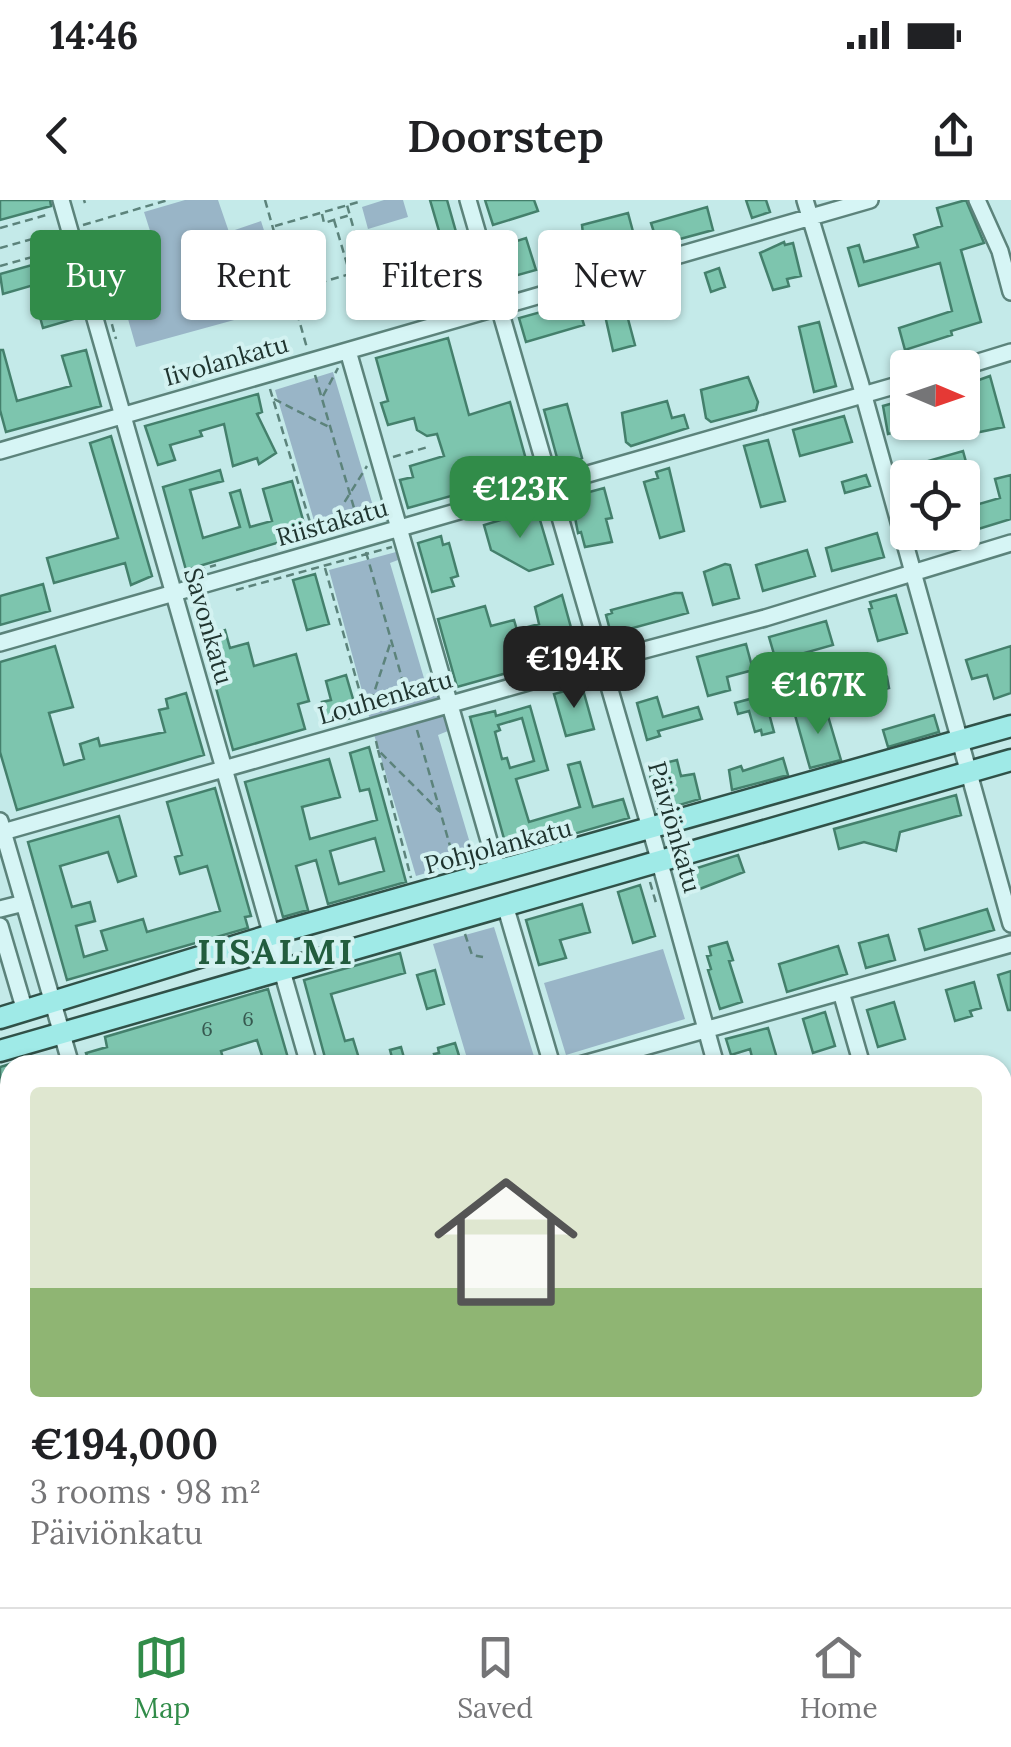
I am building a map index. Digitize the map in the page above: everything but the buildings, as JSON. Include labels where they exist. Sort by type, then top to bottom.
[{"type":"main road","name":"Pohjolankatu","points":[[0,1018],[271,936],[1011,726]]},
{"type":"main road","points":[[0,1050],[1011,760]]},
{"type":"street","name":"Savonkatu","points":[[62,200],[306,1055]]},
{"type":"street","name":"Päiviönkatu","points":[[468,200],[477,230]]},
{"type":"street","points":[[805,200],[864,395],[1011,924]]},
{"type":"street","name":"Iivolankatu","points":[[518,302],[870,200]]},
{"type":"street","points":[[978,200],[1000,250],[1011,292]]},
{"type":"street","name":"Iivolankatu","points":[[0,451],[454,320]]},
{"type":"street","name":"Päiviönkatu","points":[[503,320],[713,1055]]},
{"type":"street","points":[[348,351],[498,872]]},
{"type":"street","points":[[980,362],[1011,352]]},
{"type":"street","name":"Riistakatu","points":[[0,643],[890,387]]},
{"type":"street","name":"Louhenkatu","points":[[2,826],[766,618],[1011,543]]},
{"type":"street","points":[[2,826],[69,1055]]},
{"type":"street","points":[[0,909],[24,903]]},
{"type":"street","points":[[504,905],[549,1055]]},
{"type":"street","points":[[0,926],[25,1011]]},
{"type":"street","points":[[618,1055],[1011,944]]},
{"type":"street","points":[[842,992],[859,1055]]},
{"type":"path","points":[[146,200],[146,206]]},
{"type":"path","points":[[83,225],[168,200]]},
{"type":"path","points":[[265,200],[274,230]]},
{"type":"path","points":[[273,227],[362,201]]},
{"type":"path","points":[[348,205],[354,230]]},
{"type":"path","points":[[0,228],[50,213],[56,233],[0,248]]},
{"type":"path","points":[[321,213],[324,223],[350,215]]},
{"type":"path","points":[[334,220],[346,260]]},
{"type":"path","points":[[0,256],[2,266],[30,258]]},
{"type":"path","points":[[298,320],[307,349]]},
{"type":"path","points":[[322,399],[339,366],[314,374],[359,526]]},
{"type":"path","points":[[269,386],[316,538]]},
{"type":"path","points":[[273,398],[330,428]]},
{"type":"path","points":[[390,458],[428,447]]},
{"type":"path","points":[[323,536],[364,467]]},
{"type":"path","points":[[367,554],[409,703]]},
{"type":"path","points":[[325,566],[366,716],[392,640]]},
{"type":"path","points":[[414,720],[456,870]]},
{"type":"path","points":[[388,737],[375,741],[412,882]]},
{"type":"path","points":[[378,750],[440,812]]},
{"type":"path","points":[[465,932],[472,955],[483,957]]},
{"type":"shaded area","points":[[185,200],[218,200],[228,230],[181,230],[181,320],[234,320],[136,347],[128,320],[161,320],[161,230],[150,230],[144,212]]},
{"type":"shaded area","points":[[384,200],[403,200],[408,217],[368,229],[362,207]]},
{"type":"shaded area","points":[[261,221],[264,230],[235,230]]},
{"type":"shaded area","points":[[333,372],[376,516],[318,534],[275,390]]},
{"type":"shaded area","points":[[396,552],[398,560],[390,563],[426,685],[434,683],[439,701],[370,720],[329,570]]},
{"type":"shaded area","points":[[443,711],[448,731],[438,735],[472,850],[481,848],[484,856],[416,876],[373,731]]},
{"type":"shaded area","points":[[494,927],[534,1055],[466,1055],[433,944]]},
{"type":"shaded area","points":[[663,949],[685,1019],[566,1055],[544,983]]},
{"type":"district","name":"IISALMI","points":[[276,952]]}]
